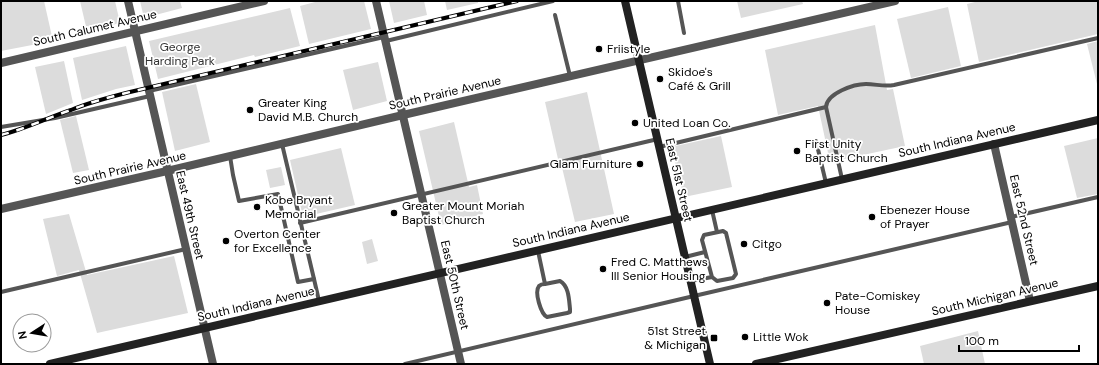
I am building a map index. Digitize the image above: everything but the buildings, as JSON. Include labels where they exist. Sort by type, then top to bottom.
[{"type":"street","name":"East 49th Street","points":[[128,1],[213,364]]},
{"type":"street","name":"South Calumet Avenue","points":[[1,63],[264,1]]},
{"type":"street","name":"East 50th Street","points":[[376,1],[461,364]]},
{"type":"street","name":"East 51st Street","points":[[625,1],[710,364]]},
{"type":"street","name":"South Prairie Avenue","points":[[1,210],[895,1]]},
{"type":"street","name":"South Indiana Avenue","points":[[50,364],[1098,120]]},
{"type":"street","name":"East 52nd Street","points":[[994,144],[1030,301]]},
{"type":"street","name":"South Michigan Avenue","points":[[756,364],[1098,286]]},
{"type":"lane","points":[[1,127],[55,118],[149,94],[553,1]]},
{"type":"lane","points":[[678,1],[684,33]]},
{"type":"lane","points":[[555,15],[570,76]]},
{"type":"lane","points":[[842,179],[826,107],[830,98],[847,88],[865,84],[882,86],[894,85],[1098,38]]},
{"type":"lane","points":[[300,223],[421,194],[826,107]]},
{"type":"lane","points":[[816,141],[826,183]]},
{"type":"lane","points":[[282,144],[319,301]]},
{"type":"lane","points":[[230,156],[239,201],[278,194],[298,282],[314,279]]},
{"type":"lane","points":[[405,364],[1011,220],[1098,197]]},
{"type":"lane","points":[[712,210],[717,232]]},
{"type":"lane","points":[[722,231],[726,233],[736,274],[733,278],[717,281],[712,277],[702,240],[704,235],[717,232],[722,231]]},
{"type":"lane","points":[[1,292],[186,249]]},
{"type":"lane","points":[[538,250],[545,284]]},
{"type":"lane","points":[[685,257],[705,252]]},
{"type":"lane","points":[[691,281],[712,277]]},
{"type":"lane","points":[[560,281],[564,283],[570,312],[547,317],[544,315],[541,311],[537,292],[540,285],[545,284],[560,281]]},
{"type":"green space","points":[[1,1],[44,1],[53,41],[1,51]]},
{"type":"green space","points":[[80,1],[115,1],[120,23],[87,31]]},
{"type":"green space","points":[[140,1],[180,1],[182,8],[144,18]]},
{"type":"green space","points":[[319,1],[364,1],[371,29],[309,44],[300,6]]},
{"type":"green space","points":[[389,1],[424,1],[427,15],[394,23]]},
{"type":"green space","points":[[445,1],[478,1],[478,3],[447,10]]},
{"type":"green space","points":[[737,1],[802,1],[803,4],[741,18]]},
{"type":"green space","points":[[979,1],[1098,1],[1098,34],[979,62],[967,4]]},
{"type":"green space","points":[[948,7],[961,66],[911,78],[897,19]]},
{"type":"green space","name":"George Harding Park","points":[[290,8],[300,46],[255,57],[254,55],[158,79],[149,41]]},
{"type":"green space","points":[[875,25],[887,90],[893,89],[905,146],[830,162],[818,106],[778,115],[765,50]]},
{"type":"green space","points":[[1098,41],[1098,88],[1087,44]]},
{"type":"green space","points":[[126,46],[135,85],[116,89],[82,100],[73,58]]},
{"type":"green space","points":[[64,61],[73,103],[46,114],[35,67]]},
{"type":"green space","points":[[378,62],[387,101],[353,110],[343,70]]},
{"type":"green space","points":[[196,84],[210,142],[175,151],[162,92]]},
{"type":"green space","points":[[587,92],[614,214],[575,222],[560,159],[558,159],[545,102]]},
{"type":"green space","points":[[76,116],[89,170],[73,173],[60,120]]},
{"type":"green space","points":[[454,122],[469,187],[477,185],[483,214],[441,225],[419,131]]},
{"type":"green space","points":[[721,136],[732,187],[684,197],[671,147]]},
{"type":"green space","points":[[1098,138],[1098,194],[1077,198],[1064,146]]},
{"type":"green space","points":[[341,148],[355,205],[303,217],[290,160]]},
{"type":"green space","points":[[281,167],[285,185],[270,188],[266,170]]},
{"type":"green space","points":[[69,214],[87,275],[174,256],[188,313],[97,333],[79,270],[57,276],[43,219]]},
{"type":"green space","points":[[372,239],[378,261],[367,264],[362,242]]},
{"type":"green space","points":[[978,331],[985,364],[924,364],[920,346]]},
{"type":"railway","points":[[1,135],[115,96],[517,1]]},
{"type":"place","name":"Friistyle","points":[[599,49]]},
{"type":"place","name":"Skidoe's Café & Grill","points":[[660,79]]},
{"type":"place","name":"Greater King David M.B. Church","points":[[250,110]]},
{"type":"place","name":"United Loan Co.","points":[[635,123]]},
{"type":"place","name":"First Unity Baptist Church","points":[[797,151]]},
{"type":"place","name":"Glam Furniture","points":[[640,164]]},
{"type":"place","name":"Kobe Bryant Memorial","points":[[257,207]]},
{"type":"place","name":"Greater Mount Moriah Baptist Church","points":[[394,213]]},
{"type":"place","name":"Ebenezer House of Prayer","points":[[872,217]]},
{"type":"place","name":"Overton Center for Excellence","points":[[226,241]]},
{"type":"place","name":"Citgo","points":[[744,244]]},
{"type":"place","name":"Fred C. Matthews III Senior Housing","points":[[603,269]]},
{"type":"place","name":"Pate-Comiskey House","points":[[827,303]]},
{"type":"place","name":"Little Wok","points":[[745,337]]},
{"type":"place","name":"51st Street & Michigan","points":[[714,338]]}]
